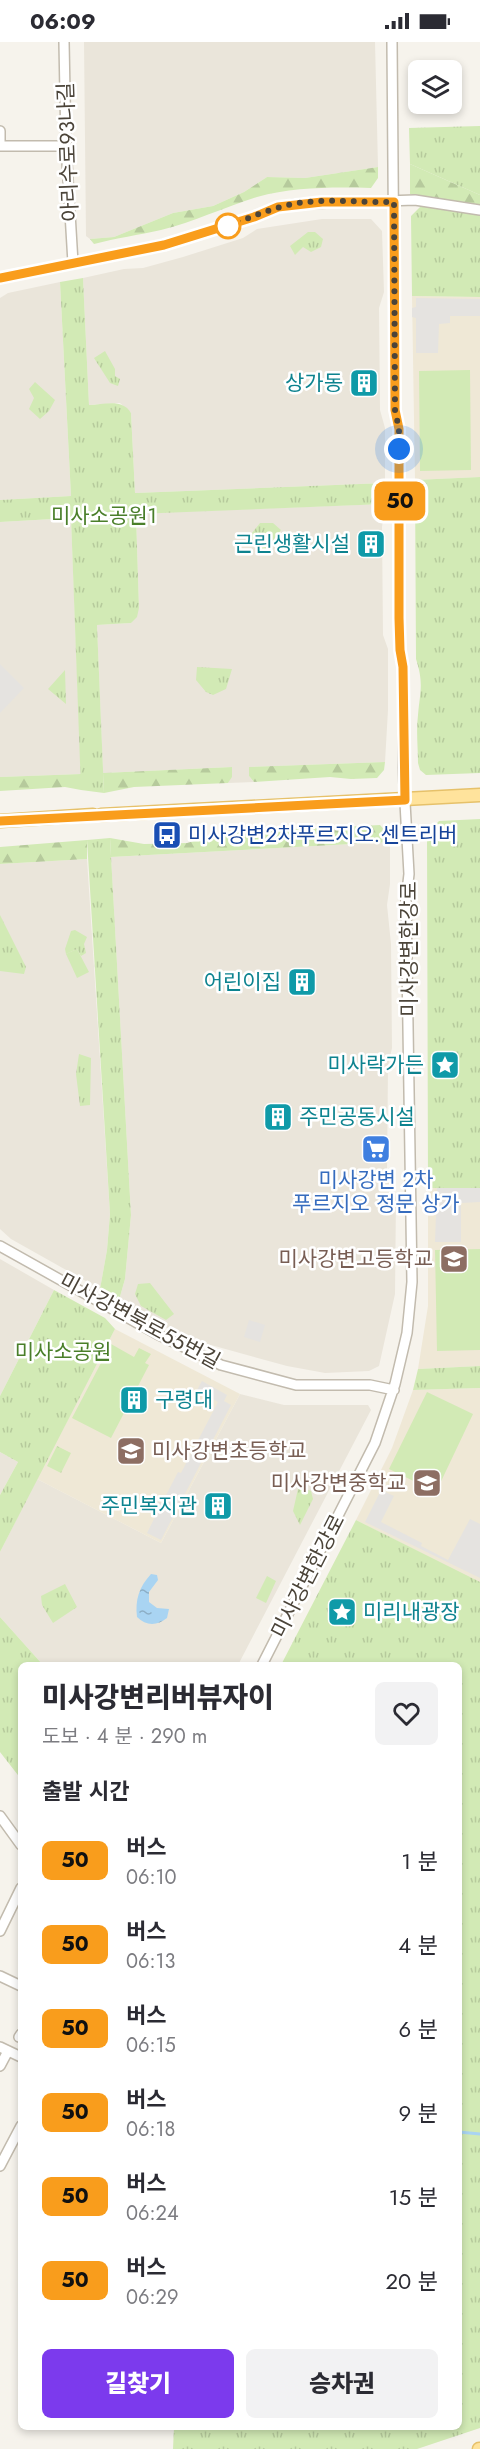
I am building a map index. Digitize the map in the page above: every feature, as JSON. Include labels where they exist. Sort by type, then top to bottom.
[{"type":"main road","points":[[0,820],[480,795]]},
{"type":"street","name":"아리수로93나길","points":[[64,42],[66,146],[73,263]]},
{"type":"street","name":"미사강변한강로","points":[[264,1662],[375,1443],[394,1390],[407,1332],[412,1282],[406,900],[409,874],[405,800],[403,667],[399,618],[399,429],[395,410],[392,42]]},
{"type":"street","points":[[0,131],[0,146],[66,146]]},
{"type":"street","points":[[0,278],[182,240],[278,207],[322,202],[426,201],[480,210]]},
{"type":"street","name":"미사강변북로55번길","points":[[0,1246],[157,1334],[221,1365],[296,1385],[370,1385],[394,1390]]},
{"type":"street","points":[[0,1816],[18,1841]]},
{"type":"street","points":[[0,1930],[18,1894]]},
{"type":"street","points":[[0,1976],[18,1985]]},
{"type":"street","points":[[0,2066],[4,2049],[18,2056]]},
{"type":"street","points":[[0,2166],[18,2132]]},
{"type":"shaded area","points":[[84,42],[375,42],[378,167],[305,178],[267,177],[244,192],[213,206],[173,213],[114,237],[90,239],[86,236]]},
{"type":"shaded area","points":[[322,219],[371,219],[382,231],[384,292],[379,308],[380,410],[385,428],[385,483],[135,493],[131,413],[120,403],[89,405],[83,278],[124,269],[143,268],[183,257],[243,238],[257,229]]},
{"type":"shaded area","points":[[60,282],[71,496],[0,500],[0,298],[8,293]]},
{"type":"shaded area","points":[[412,296],[480,297],[480,477],[415,480]]},
{"type":"shaded area","points":[[416,298],[480,299],[480,316],[450,316],[450,323],[439,324],[438,353],[416,353],[416,318],[412,317],[412,308],[416,307]]},
{"type":"shaded area","points":[[385,504],[382,527],[383,635],[388,649],[388,710],[385,762],[250,767],[249,776],[254,782],[228,783],[232,776],[231,767],[103,773],[97,625],[131,623],[139,608],[136,513]]},
{"type":"shaded area","points":[[71,518],[81,774],[0,777],[0,522]]},
{"type":"shaded area","points":[[0,664],[24,688],[0,713]]},
{"type":"shaded area","points":[[390,842],[390,884],[387,905],[391,944],[392,1048],[388,1066],[387,1170],[396,1197],[395,1294],[379,1366],[369,1371],[325,1373],[287,1366],[211,1345],[195,1344],[119,1300],[125,1279],[131,1215],[111,857]]},
{"type":"shaded area","points":[[87,859],[110,1214],[100,1289],[11,1239],[0,1229],[0,864]]},
{"type":"shaded area","name":"미사강변고등학교","points":[[428,1188],[480,1188],[480,1366],[418,1369],[428,1306]]},
{"type":"shaded area","points":[[437,1188],[480,1188],[480,1202],[461,1203],[461,1242],[435,1242]]},
{"type":"shaded area","points":[[0,1259],[54,1290],[0,1396]]},
{"type":"shaded area","points":[[249,1320],[265,1325],[260,1342],[244,1337]]},
{"type":"shaded area","name":"미사강변초등학교","points":[[115,1329],[240,1394],[161,1543],[37,1479]]},
{"type":"shaded area","points":[[202,1381],[227,1395],[224,1401],[231,1405],[161,1540],[147,1533],[157,1513],[154,1511],[159,1502],[162,1503],[178,1472],[181,1473],[218,1402],[197,1390]]},
{"type":"shaded area","name":"미사강변중학교","points":[[480,1388],[480,1582],[478,1582],[356,1520],[392,1448],[413,1390]]},
{"type":"shaded area","points":[[240,1394],[284,1405],[368,1405],[371,1410],[240,1662],[40,1662],[0,1617],[0,1552],[37,1479],[161,1543]]},
{"type":"shaded area","points":[[0,1452],[18,1462],[0,1495]]},
{"type":"shaded area","points":[[381,1490],[394,1496],[381,1522],[422,1543],[421,1546],[448,1560],[470,1519],[480,1524],[480,1578],[365,1522]]},
{"type":"green space","points":[[480,126],[480,195],[410,164],[409,128]]},
{"type":"green space","points":[[410,164],[480,195],[480,206],[410,194]]},
{"type":"green space","points":[[378,167],[378,178],[371,188],[314,188],[285,191],[257,197],[161,230],[94,244],[90,239],[114,237],[173,213],[213,206],[244,192],[267,177],[305,178]]},
{"type":"green space","points":[[422,205],[480,214],[480,297],[412,296],[411,216]]},
{"type":"green space","points":[[308,232],[315,232],[323,239],[321,247],[311,252],[303,247],[295,255],[290,246]]},
{"type":"green space","name":"미사소공원1","points":[[83,278],[89,405],[118,404],[123,405],[131,413],[135,493],[385,483],[385,504],[136,514],[139,608],[137,617],[131,623],[97,625],[104,793],[81,790],[71,518],[0,522],[0,500],[71,496],[60,282]]},
{"type":"green space","points":[[105,351],[115,369],[115,376],[120,379],[118,386],[110,383],[94,358]]},
{"type":"green space","points":[[470,370],[471,470],[420,471],[419,371]]},
{"type":"green space","points":[[35,382],[55,400],[49,411],[40,419],[29,409],[34,398],[29,389]]},
{"type":"green space","points":[[480,477],[480,773],[426,775],[420,770],[418,763],[417,727],[421,687],[416,659],[415,480]]},
{"type":"green space","points":[[260,523],[273,523],[281,530],[263,553],[247,539]]},
{"type":"green space","points":[[197,667],[232,669],[226,689],[213,695],[206,692],[196,680]]},
{"type":"green space","points":[[65,670],[66,704],[48,689]]},
{"type":"green space","points":[[385,762],[384,770],[377,778],[330,777],[254,782],[249,776],[249,767]]},
{"type":"green space","points":[[232,767],[232,777],[228,783],[134,787],[104,793],[103,773]]},
{"type":"green space","points":[[81,774],[81,790],[65,787],[0,791],[0,777]]},
{"type":"green space","points":[[480,819],[480,1188],[428,1188],[427,834],[439,821]]},
{"type":"green space","points":[[380,825],[389,835],[390,842],[111,857],[110,838],[144,844],[187,843],[222,833]]},
{"type":"green space","points":[[110,838],[131,1215],[125,1279],[119,1300],[100,1289],[110,1214],[87,840]]},
{"type":"green space","points":[[87,840],[87,859],[0,864],[0,847]]},
{"type":"green space","points":[[0,915],[26,967],[24,974],[0,971]]},
{"type":"green space","points":[[75,930],[87,937],[84,944],[86,953],[81,956],[77,949],[66,954],[65,949],[71,931]]},
{"type":"green space","points":[[77,949],[89,972],[77,978],[66,954]]},
{"type":"green space","points":[[79,1054],[91,1058],[90,1105],[80,1106],[76,1074]]},
{"type":"green space","points":[[480,1249],[480,1350],[437,1351],[435,1250]]},
{"type":"green space","points":[[150,1283],[174,1314],[166,1320],[141,1306],[135,1294],[138,1284]]},
{"type":"green space","name":"미사소공원","points":[[54,1290],[105,1318],[115,1329],[0,1552],[0,1495],[18,1462],[0,1452],[0,1396]]},
{"type":"green space","points":[[111,1344],[134,1357],[139,1348],[151,1354],[145,1363],[149,1365],[111,1438],[72,1418]]},
{"type":"green space","points":[[480,1366],[480,1388],[413,1390],[418,1369]]},
{"type":"green space","points":[[427,1392],[473,1414],[436,1492],[389,1469]]},
{"type":"green space","points":[[57,1446],[71,1453],[61,1473],[47,1466]]},
{"type":"green space","points":[[302,1487],[311,1491],[313,1499],[300,1525],[293,1511],[298,1489]]},
{"type":"green space","points":[[356,1520],[480,1582],[480,2428],[417,2449],[173,2449],[174,2430],[462,2430],[462,1662],[283,1662]]},
{"type":"green space","points":[[267,1576],[276,1581],[266,1603],[256,1598]]},
{"type":"green space","points":[[65,1584],[77,1607],[53,1623],[42,1605],[41,1596]]},
{"type":"green space","points":[[0,1617],[40,1662],[18,1662],[18,1775],[0,1752]]},
{"type":"water","points":[[151,1574],[157,1575],[158,1580],[149,1592],[149,1602],[157,1608],[169,1609],[167,1618],[152,1624],[137,1617],[137,1599],[143,1584]]},
{"type":"waterway","points":[[462,2132],[480,2134]]},
{"type":"bus line","name":"50","points":[[0,278],[164,245],[198,236],[278,207],[342,201],[394,202],[395,410],[399,429],[399,618],[403,667],[405,800],[0,821]]},
{"type":"place","name":"상가동","points":[[364,383]]},
{"type":"place","name":"근린생활시설","points":[[371,544]]},
{"type":"place","name":"미사강변2차푸르지오.센트리버","points":[[167,835]]},
{"type":"place","name":"어린이집","points":[[302,982]]},
{"type":"place","name":"미사락가든","points":[[445,1065]]},
{"type":"place","name":"주민공동시설","points":[[278,1117]]},
{"type":"place","name":"미사강변 2차 푸르지오 정문 상가","points":[[376,1149]]},
{"type":"place","name":"미사강변고등학교","points":[[454,1259]]},
{"type":"place","name":"구령대","points":[[134,1400]]},
{"type":"place","name":"미사강변초등학교","points":[[131,1451]]},
{"type":"place","name":"미사강변중학교","points":[[427,1483]]},
{"type":"place","name":"주민복지관","points":[[218,1506]]},
{"type":"place","name":"미리내광장","points":[[342,1612]]},
{"type":"route","points":[[228,226],[278,207],[297,204],[342,201],[394,202],[395,410],[399,429],[399,449]]}]
